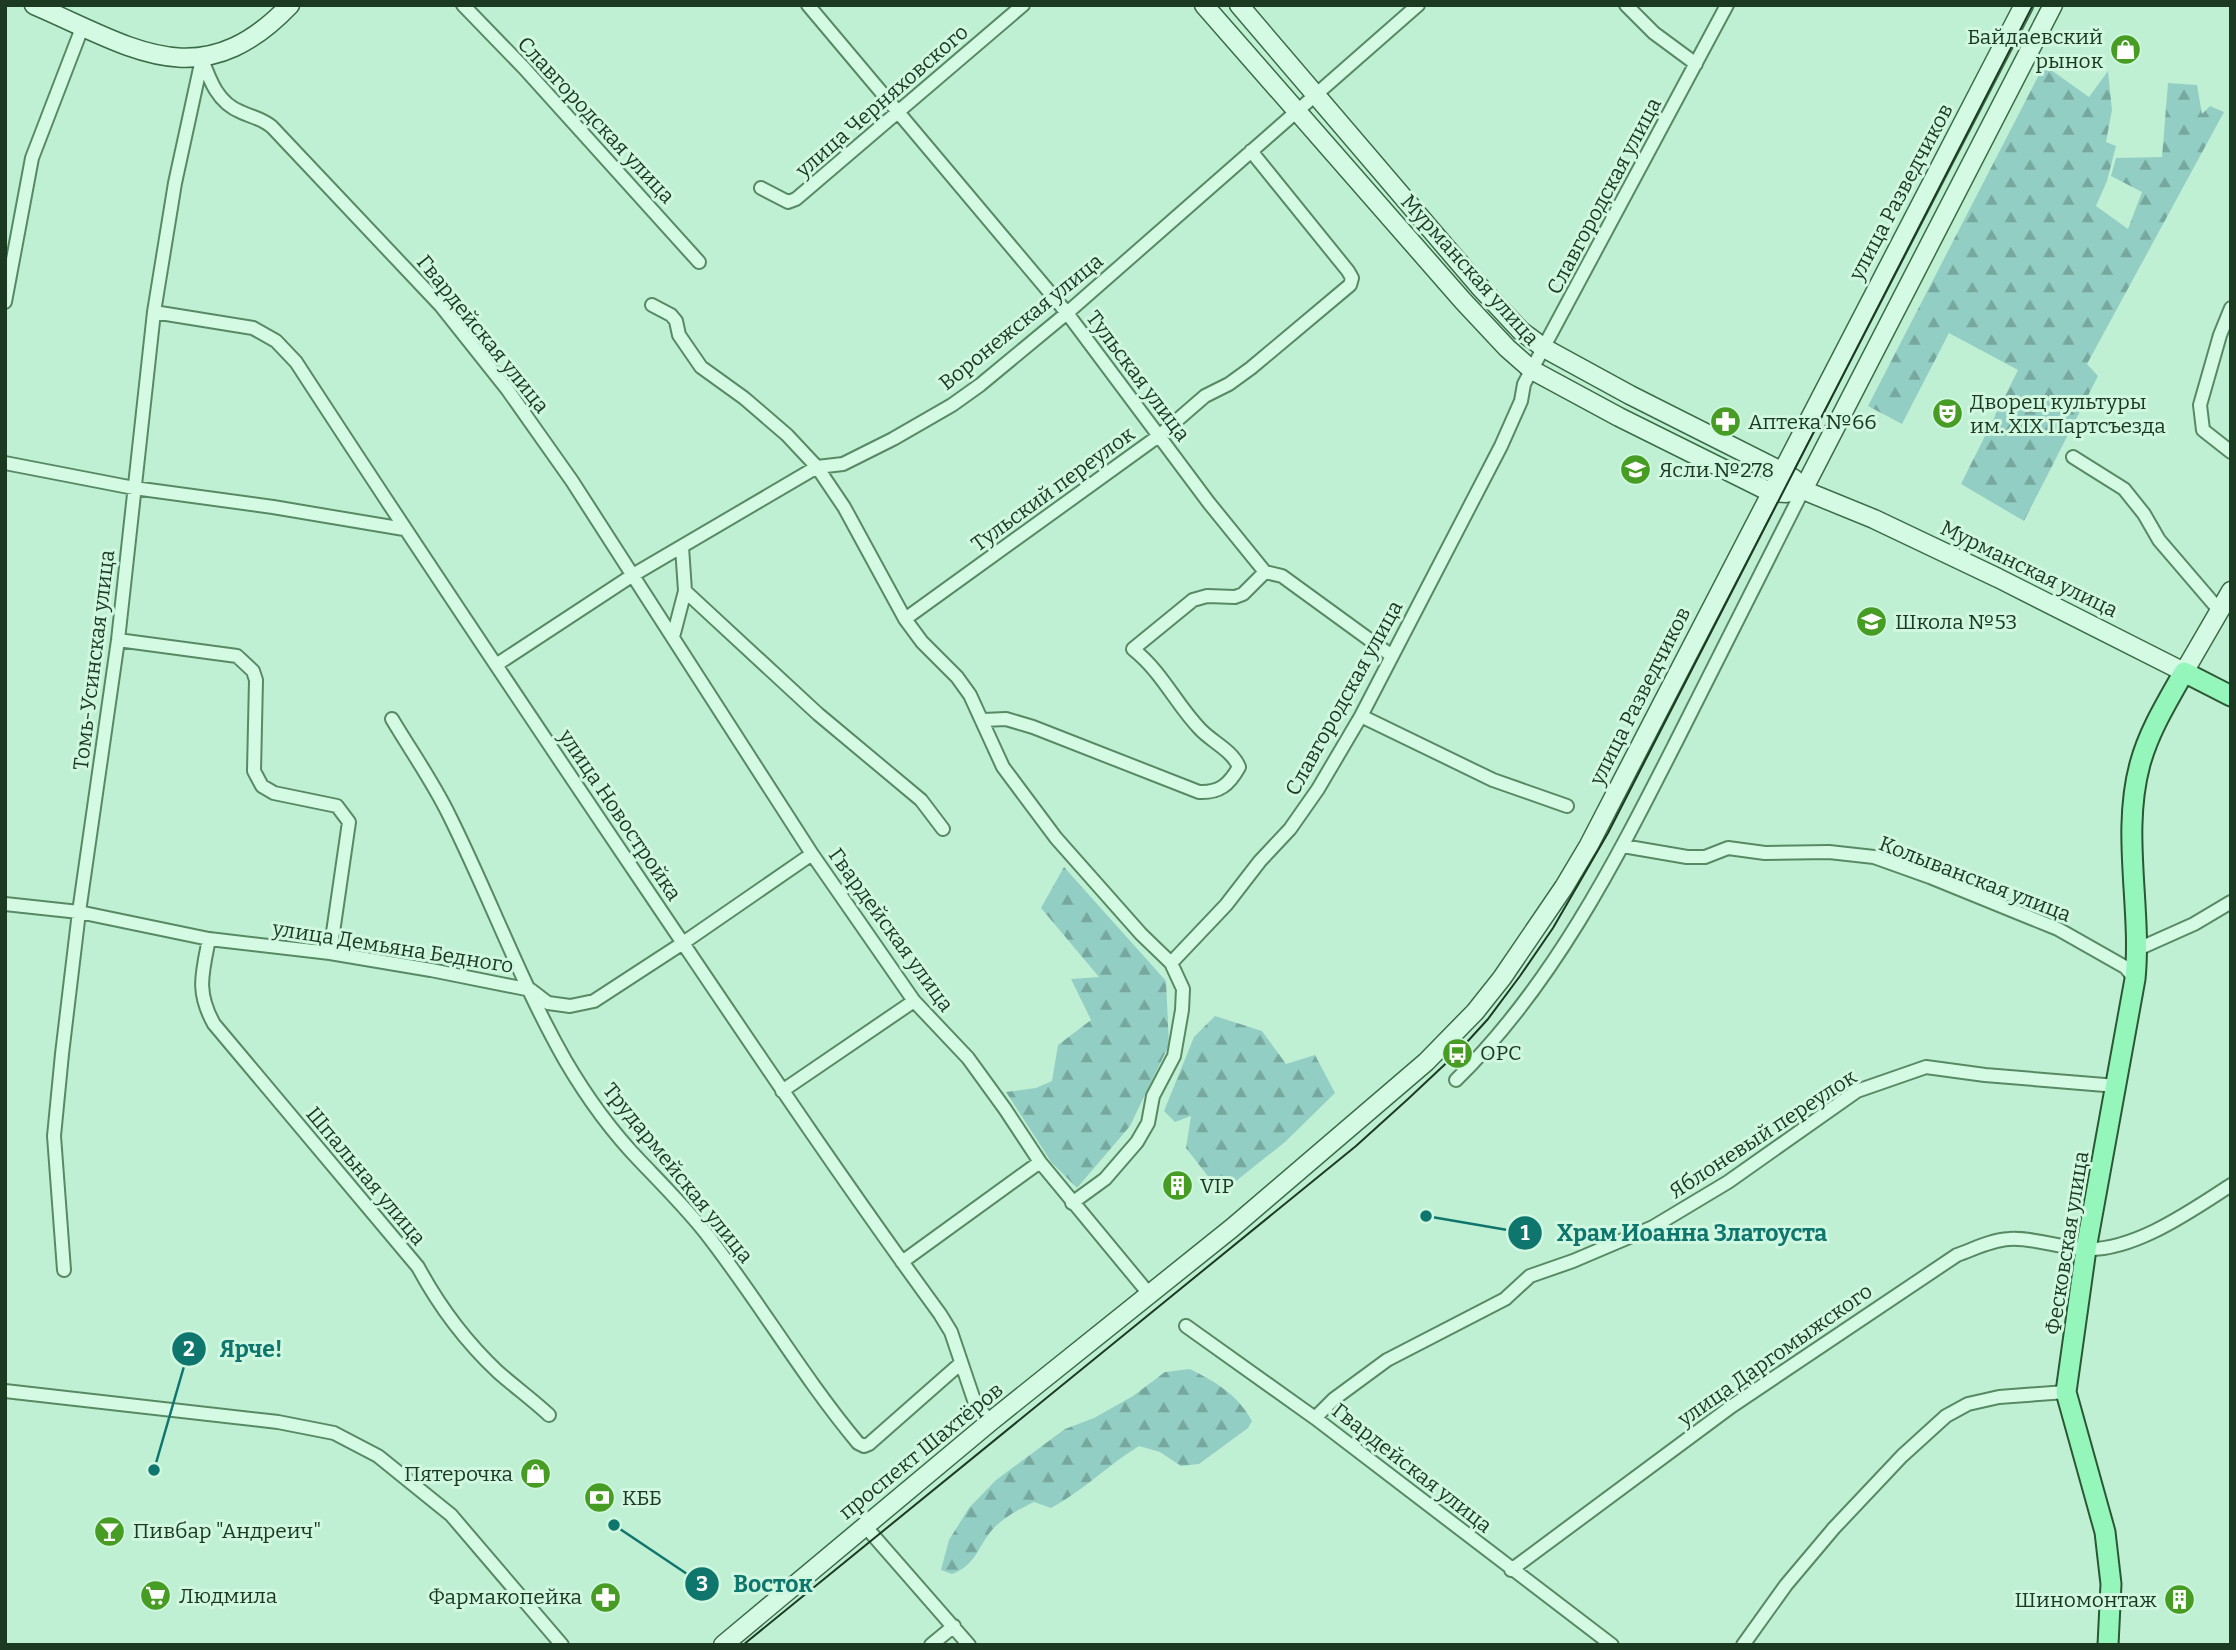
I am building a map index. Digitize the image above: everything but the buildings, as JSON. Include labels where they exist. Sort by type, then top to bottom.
[{"type":"main road","points":[[34,5],[82,28],[160,57],[202,59],[231,50],[260,31],[290,5]]},
{"type":"main road","name":"Мурманская улица","points":[[1204,5],[1463,301],[1507,348],[1532,370],[1619,417],[1770,492],[1786,494],[1803,490]]},
{"type":"main road","name":"Мурманская улица","points":[[1239,5],[1479,286],[1521,331],[1545,348],[1630,395],[1781,471],[1803,490],[1874,519],[1998,578],[2231,696]]},
{"type":"main road","name":"улица Разведчиков","points":[[1150,1295],[1407,1080],[1475,1012],[1557,898],[1589,845],[2024,5]]},
{"type":"main road","points":[[1803,490],[2053,5]]},
{"type":"main road","points":[[2184,672],[2231,591]]},
{"type":"main road","name":"Фесковская улица","points":[[2108,1645],[2111,1584],[2105,1532],[2066,1392],[2086,1250],[2136,979],[2138,949],[2133,843],[2136,780],[2152,728],[2184,672]]},
{"type":"main road","name":"проспект Шахтёров","points":[[723,1645],[990,1422],[1150,1295]]},
{"type":"street","name":"Славгородская улица","points":[[463,5],[524,68],[699,262]]},
{"type":"street","name":"Тульская улица","points":[[808,5],[1067,313],[1209,503],[1265,572],[1282,576],[1392,656]]},
{"type":"street","name":"улица Черняховского","points":[[761,188],[788,202],[796,199],[1023,5]]},
{"type":"street","name":"Воронежская улица","points":[[496,665],[633,575],[817,467],[844,464],[923,423],[980,385],[1067,313],[1418,5]]},
{"type":"street","points":[[1626,5],[1654,33],[1696,64]]},
{"type":"street","name":"Славгородская улица","points":[[1171,963],[1213,921],[1290,829],[1318,789],[1361,716],[1501,446],[1521,401],[1524,384],[1727,5]]},
{"type":"street","points":[[5,302],[11,238],[32,158],[82,28]]},
{"type":"street","name":"Томь-Усинская улица","points":[[64,1269],[54,1136],[79,912],[118,640],[154,312],[174,183],[202,59]]},
{"type":"street","name":"Гвардейская улица","points":[[202,59],[219,97],[232,109],[265,121],[272,127],[441,306],[514,399],[572,481],[812,854],[914,1000],[968,1058],[1040,1162],[1150,1295]]},
{"type":"street","name":"Тульский переулок","points":[[905,619],[1160,435],[1205,396],[1229,384],[1251,368],[1350,285],[1352,278],[1251,151]]},
{"type":"street","points":[[652,305],[671,315],[676,321],[679,335],[701,367],[744,398],[817,467],[844,507],[905,619],[970,695],[1003,767],[1028,803],[1141,934],[1171,963],[1183,989],[1182,1010],[1174,1056],[1153,1096],[1148,1124],[1137,1142],[1105,1179],[1072,1202]]},
{"type":"street","points":[[2231,308],[2220,335],[2200,405],[2203,430],[2231,452]]},
{"type":"street","name":"улица Новостройка","points":[[154,312],[253,328],[276,341],[296,362],[404,529],[782,1091],[951,1332],[975,1403],[990,1422]]},
{"type":"street","points":[[2073,457],[2124,489],[2160,540],[2219,610]]},
{"type":"street","points":[[5,463],[134,488],[404,529]]},
{"type":"street","points":[[1456,1080],[1481,1056],[1541,979],[1583,916],[1623,846],[1803,490]]},
{"type":"street","points":[[673,637],[685,591],[682,547]]},
{"type":"street","points":[[983,720],[1006,719],[1033,727],[1199,792],[1214,793],[1227,785],[1238,767],[1235,759],[1200,729],[1160,675],[1133,649],[1193,600],[1207,596],[1235,597],[1243,594],[1265,572]]},
{"type":"street","points":[[685,591],[818,714],[921,800],[943,829]]},
{"type":"street","points":[[118,640],[237,656],[253,671],[256,680],[254,771],[262,786],[274,793],[337,806],[349,822],[330,953]]},
{"type":"street","points":[[1361,716],[1493,780],[1567,806]]},
{"type":"street","name":"Трудармейская улица","points":[[392,719],[448,812],[565,1059],[607,1121],[706,1233],[769,1319],[829,1409],[858,1443],[864,1446],[869,1444],[961,1363]]},
{"type":"street","name":"Колыванская улица","points":[[1623,846],[1687,857],[1705,857],[1728,848],[1765,853],[1829,852],[1874,857],[2058,929],[2125,967],[2136,979]]},
{"type":"street","name":"улица Демьяна Бедного","points":[[5,904],[79,912],[209,939],[330,953],[531,990],[548,1003],[570,1006],[594,1001],[812,854]]},
{"type":"street","points":[[2138,949],[2194,924],[2231,902]]},
{"type":"street","name":"Шпальная улица","points":[[209,939],[201,984],[204,1006],[214,1024],[418,1267],[449,1318],[497,1371],[550,1415]]},
{"type":"street","points":[[782,1091],[914,1000]]},
{"type":"street","name":"Яблоневый переулок","points":[[1315,1418],[1334,1399],[1387,1360],[1505,1299],[1530,1276],[1653,1227],[1728,1182],[1857,1091],[1926,1068],[2117,1086]]},
{"type":"street","points":[[902,1262],[1040,1162]]},
{"type":"street","name":"улица Даргомыжского","points":[[1511,1570],[1732,1406],[1957,1255],[2010,1238],[2086,1250],[2126,1243],[2198,1207],[2231,1185]]},
{"type":"street","name":"Гвардейская улица","points":[[1186,1326],[1315,1418],[1612,1645]]},
{"type":"street","points":[[5,1391],[278,1422],[334,1433],[378,1456],[451,1515],[562,1645]]},
{"type":"street","points":[[1742,1645],[1786,1585],[1834,1528],[1902,1456],[1946,1416],[1968,1404],[1999,1397],[2066,1392]]},
{"type":"street","points":[[865,1526],[969,1645]]},
{"type":"street","points":[[931,1645],[954,1626]]},
{"type":"green space","points":[[2044,65],[2089,97],[2108,71],[2112,110],[2106,142],[2116,146],[2107,181],[2096,206],[2128,229],[2142,192],[2111,176],[2116,158],[2162,157],[2168,83],[2197,85],[2202,114],[2210,106],[2224,112],[2087,364],[2098,376],[2024,521],[1961,484],[2018,370],[1949,333],[1902,424],[1868,406]]},
{"type":"green space","points":[[1064,867],[1166,981],[1169,1045],[1130,1126],[1077,1188],[1052,1163],[1006,1092],[1036,1088],[1052,1081],[1058,1045],[1091,1020],[1071,979],[1099,977],[1041,908]]},
{"type":"green space","points":[[1215,1016],[1262,1031],[1286,1064],[1315,1055],[1335,1093],[1285,1142],[1221,1193],[1186,1148],[1191,1116],[1175,1122],[1164,1111],[1194,1037]]},
{"type":"green space","points":[[1190,1369],[1217,1384],[1240,1404],[1252,1421],[1248,1428],[1199,1464],[1181,1466],[1160,1452],[1139,1446],[1051,1508],[1034,1502],[1007,1517],[992,1530],[971,1561],[960,1570],[952,1574],[941,1570],[949,1540],[969,1508],[996,1480],[1065,1429],[1094,1418],[1133,1396],[1165,1372]]},
{"type":"tram line","points":[[743,1645],[1356,1146],[1457,1053],[1488,1019],[1553,928],[1608,833],[2033,5]]},
{"type":"place","name":"Байдаевский рынок","points":[[2126,49]]},
{"type":"place","name":"Дворец культуры им. XIX Партсъезда","points":[[1947,414]]},
{"type":"place","name":"Аптека №66","points":[[1725,422]]},
{"type":"place","name":"Ясли №278","points":[[1636,470]]},
{"type":"place","name":"Школа №53","points":[[1872,622]]},
{"type":"place","name":"ОРС","points":[[1457,1053]]},
{"type":"place","name":"VIP","points":[[1177,1186]]},
{"type":"place","name":"Храм Иоанна Златоуста","points":[[1426,1216]]},
{"type":"place","name":"Ярче!","points":[[154,1470]]},
{"type":"place","name":"Пятерочка","points":[[536,1474]]},
{"type":"place","name":"КББ","points":[[599,1498]]},
{"type":"place","name":"Восток","points":[[614,1525]]},
{"type":"place","name":"Пивбар \"Андреич\"","points":[[110,1531]]},
{"type":"place","name":"Людмила","points":[[156,1596]]},
{"type":"place","name":"Фармакопейка","points":[[605,1597]]},
{"type":"place","name":"Шиномонтаж","points":[[2180,1600]]}]
